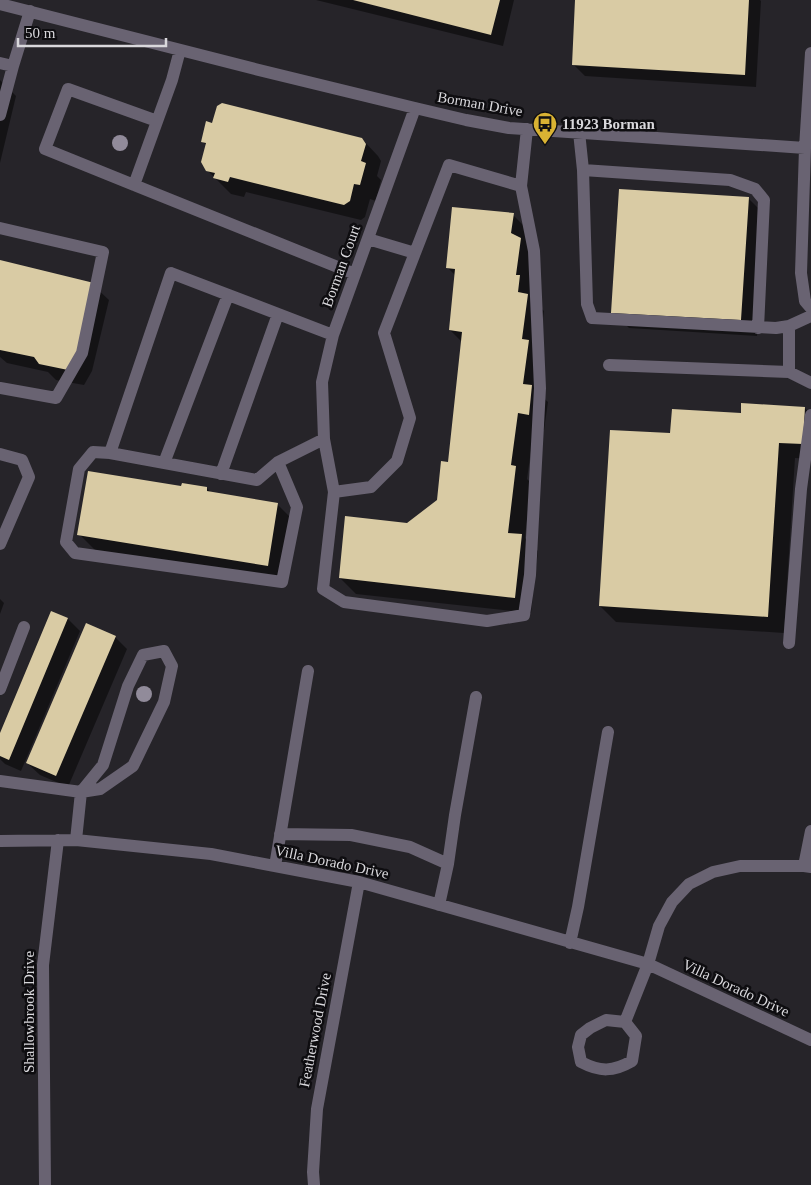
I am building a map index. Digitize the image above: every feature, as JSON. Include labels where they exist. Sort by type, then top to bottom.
[{"type":"street","name":"Borman Drive","points":[[0,4],[415,108],[509,128],[805,148]]},
{"type":"street","points":[[0,115],[6,65],[30,11]]},
{"type":"street","points":[[134,185],[172,80],[180,50]]},
{"type":"street","points":[[811,53],[805,148],[801,272],[805,301],[811,308]]},
{"type":"street","points":[[157,121],[68,89],[45,149],[355,274]]},
{"type":"street","name":"Borman Court","points":[[415,108],[333,335],[322,382],[324,439],[334,492],[323,589],[344,602],[487,621],[524,615],[530,575],[540,388],[534,251],[521,186]]},
{"type":"street","points":[[334,492],[371,488],[397,461],[410,418],[384,333],[449,164],[521,186],[527,129]]},
{"type":"street","points":[[579,132],[583,170],[587,304],[592,318],[776,328],[789,326],[811,316]]},
{"type":"street","points":[[583,170],[730,180],[755,189],[764,200],[758,328]]},
{"type":"street","points":[[0,228],[103,252],[82,353],[56,398],[0,388]]},
{"type":"street","points":[[368,239],[415,253]]},
{"type":"street","points":[[110,454],[171,273],[333,335]]},
{"type":"street","points":[[164,463],[228,295]]},
{"type":"street","points":[[221,474],[278,314]]},
{"type":"street","points":[[789,326],[789,372]]},
{"type":"street","points":[[609,365],[789,372],[811,383]]},
{"type":"street","points":[[789,643],[801,489],[811,415]]},
{"type":"street","points":[[278,462],[297,507],[282,582],[75,553],[66,542],[78,469],[93,452],[257,480],[278,462],[324,439]]},
{"type":"street","points":[[0,454],[22,460],[30,477],[0,544]]},
{"type":"street","points":[[0,689],[24,626]]},
{"type":"street","points":[[0,781],[81,792],[100,789],[133,766],[164,702],[172,666],[164,651],[143,655],[128,686],[103,765],[81,792],[76,840]]},
{"type":"street","points":[[275,866],[308,671]]},
{"type":"street","points":[[439,905],[448,864],[476,697]]},
{"type":"street","points":[[570,943],[608,732]]},
{"type":"street","points":[[626,1022],[648,964],[659,926],[672,902],[690,884],[713,872],[740,866],[807,867],[811,831]]},
{"type":"street","points":[[280,834],[351,835],[410,848],[448,864]]},
{"type":"street","name":"Villa Dorado Drive","points":[[0,840],[76,840],[211,854],[359,882],[648,964],[811,1040]]},
{"type":"street","name":"Shallowbrook Drive","points":[[45,1185],[43,965],[58,840]]},
{"type":"street","name":"Featherwood Drive","points":[[314,1185],[313,1172],[317,1109],[359,882]]},
{"type":"street","points":[[606,1020],[626,1022],[636,1036],[632,1061],[622,1067],[609,1069],[592,1067],[581,1062],[578,1047],[581,1035],[606,1020]]},
{"type":"building","points":[[353,0],[500,0],[491,35]]},
{"type":"building","points":[[575,0],[749,0],[745,75],[572,65]]},
{"type":"building","points":[[222,103],[362,138],[366,144],[361,161],[366,163],[360,185],[354,184],[350,201],[344,205],[230,177],[228,182],[213,178],[215,173],[206,171],[201,162],[206,143],[201,142],[206,121],[212,123],[217,106]]},
{"type":"building","points":[[619,189],[749,197],[741,320],[611,313]]},
{"type":"building","points":[[452,207],[514,213],[511,233],[521,238],[516,275],[520,275],[518,292],[528,294],[522,339],[529,340],[523,384],[532,385],[529,415],[518,413],[511,465],[516,466],[508,533],[522,534],[515,598],[339,578],[345,516],[407,523],[437,500],[441,461],[448,462],[462,332],[449,330],[455,269],[446,268]]},
{"type":"building","points":[[0,260],[94,283],[77,355],[68,370],[39,364],[34,357],[0,350]]},
{"type":"building","points":[[741,403],[805,407],[803,444],[779,443],[768,617],[599,606],[610,430],[670,433],[672,409],[741,413]]},
{"type":"building","points":[[88,471],[181,486],[182,483],[207,487],[207,491],[278,503],[268,566],[77,535]]},
{"type":"building","points":[[51,611],[68,618],[9,760],[0,756],[0,733]]},
{"type":"building","points":[[86,623],[116,636],[56,776],[26,763]]},
{"type":"place","name":"11923 Borman","points":[[545,145]]}]
